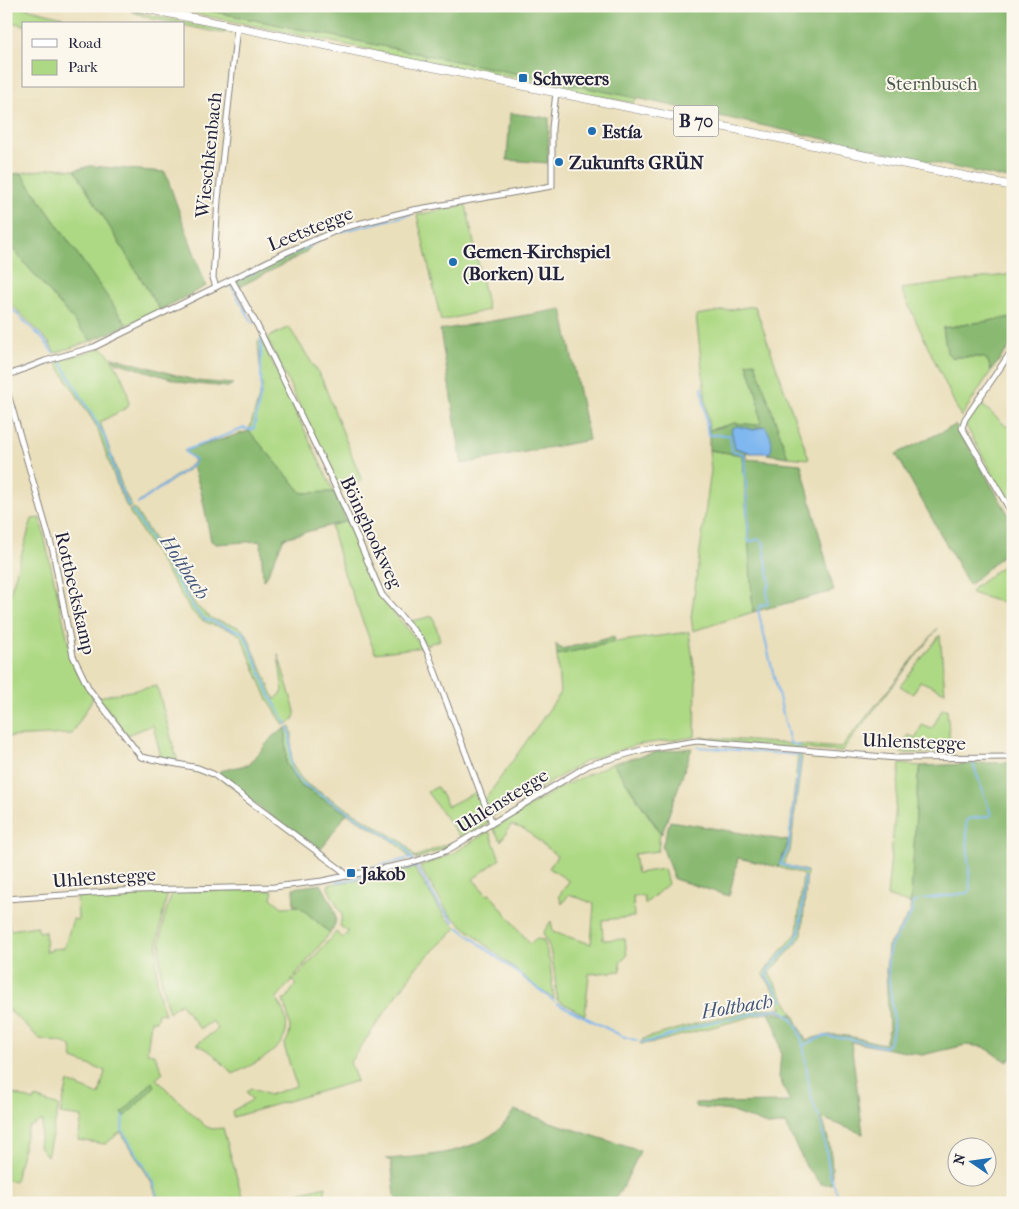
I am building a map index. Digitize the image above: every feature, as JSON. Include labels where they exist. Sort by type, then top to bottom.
[{"type":"main road","name":"B 70","points":[[134,6],[1013,186]]},
{"type":"street","name":"Wieschkenbach","points":[[216,287],[213,278],[218,200],[237,27]]},
{"type":"street","name":"Leetstegge","points":[[6,376],[73,352],[94,347],[342,228],[413,210],[552,186],[552,128],[556,92]]},
{"type":"street","name":"Böinghookweg","points":[[232,280],[257,325],[337,490],[382,595],[421,639],[428,653],[492,823]]},
{"type":"street","points":[[1013,348],[965,419],[962,428],[1013,515]]},
{"type":"street","name":"Rottbeckskamp","points":[[6,387],[53,551],[73,656],[89,689],[141,757],[198,768],[213,774],[348,876]]},
{"type":"street","name":"Uhlenstegge","points":[[6,899],[136,890],[274,887],[348,876],[410,863],[446,851],[589,765],[637,750],[697,741],[896,758],[1013,757]]},
{"type":"green space","points":[[6,6],[18,6],[63,17],[62,22],[22,22],[22,25],[6,21]]},
{"type":"green space","points":[[158,6],[186,6],[637,98],[633,103],[559,88],[558,85],[459,68]]},
{"type":"green space","name":"Sternbusch","points":[[186,6],[1013,6],[1013,180],[641,99]]},
{"type":"green space","points":[[131,11],[231,31],[232,32],[221,33],[185,26],[185,22],[168,22],[149,18]]},
{"type":"green space","points":[[510,113],[549,118],[548,163],[507,160]]},
{"type":"green space","points":[[90,166],[165,172],[206,286],[160,310],[75,170]]},
{"type":"green space","points":[[56,168],[75,170],[160,310],[127,325],[21,173]]},
{"type":"green space","points":[[21,173],[127,325],[91,341],[6,241],[6,175]]},
{"type":"green space","name":"Gemen-Kirchspiel (Borken) UL","points":[[466,205],[488,310],[441,321],[417,215]]},
{"type":"green space","points":[[6,241],[91,341],[55,353],[48,341],[6,299]]},
{"type":"green space","points":[[312,245],[305,253],[239,287],[236,282]]},
{"type":"green space","points":[[1013,274],[1013,317],[943,328],[947,352],[951,357],[983,357],[988,361],[991,371],[961,417],[901,289]]},
{"type":"green space","points":[[755,306],[809,459],[788,457],[754,362],[747,364],[757,395],[761,422],[757,425],[735,423],[709,430],[696,315]]},
{"type":"green space","points":[[562,309],[589,440],[462,464],[440,330]]},
{"type":"green space","points":[[1013,317],[1013,342],[991,371],[988,361],[983,357],[952,357],[947,353],[943,328]]},
{"type":"green space","points":[[289,327],[322,379],[362,481],[341,491],[267,338]]},
{"type":"green space","points":[[261,339],[334,492],[302,493],[249,431],[262,387],[258,342]]},
{"type":"green space","points":[[101,348],[106,351],[116,365],[125,384],[129,401],[128,407],[100,422],[124,492],[132,506],[128,509],[120,493],[97,427],[57,364],[58,361]]},
{"type":"green space","points":[[112,357],[197,381],[233,384],[228,387],[185,383],[116,362]]},
{"type":"green space","points":[[755,362],[788,457],[767,454],[770,453],[761,426],[754,430],[737,426],[735,448],[752,453],[746,452],[746,459],[801,464],[834,591],[753,612],[743,455],[709,450],[709,430],[735,423],[757,425],[761,422],[757,395],[747,363]]},
{"type":"green space","points":[[978,401],[1007,427],[1013,421],[1013,511],[965,424]]},
{"type":"green space","points":[[956,425],[1013,522],[1013,546],[969,585],[896,454]]},
{"type":"green space","points":[[249,431],[302,493],[334,492],[347,521],[284,538],[266,578],[263,580],[261,541],[216,544],[211,541],[201,491],[192,464],[194,461],[184,451]]},
{"type":"green space","points":[[709,450],[743,455],[753,612],[693,631],[691,617],[711,470]]},
{"type":"green space","points":[[192,464],[193,466],[138,504],[138,503]]},
{"type":"green space","points":[[134,508],[196,606],[212,619],[239,627],[246,633],[275,700],[283,691],[278,654],[295,711],[294,719],[291,722],[284,725],[268,700],[241,636],[228,629],[203,621],[190,609],[129,511]]},
{"type":"green space","points":[[40,518],[74,667],[93,698],[72,734],[6,737],[6,607],[32,519]]},
{"type":"green space","points":[[347,521],[379,596],[423,647],[375,653],[344,573],[331,526]]},
{"type":"green space","points":[[1013,558],[1013,606],[971,593],[975,587]]},
{"type":"green space","points":[[433,616],[440,640],[426,645],[408,622]]},
{"type":"green space","points":[[938,628],[841,752],[704,741],[700,737],[841,748]]},
{"type":"green space","points":[[689,632],[696,680],[695,737],[636,745],[588,760],[493,816],[484,801],[560,694],[557,655],[615,642]]},
{"type":"green space","points":[[940,635],[945,692],[920,681],[913,694],[900,686]]},
{"type":"green space","points":[[614,637],[615,642],[557,655],[556,644],[561,649]]},
{"type":"green space","points":[[157,686],[178,763],[162,761],[153,725],[127,735],[98,697]]},
{"type":"green space","points":[[942,709],[947,709],[951,753],[900,753],[908,735],[916,738],[922,725],[932,729]]},
{"type":"green space","points":[[290,726],[292,734],[291,763],[300,777],[308,785],[404,843],[415,857],[409,858],[402,848],[392,840],[299,785],[286,764],[286,728]]},
{"type":"green space","points":[[286,728],[286,764],[299,785],[347,813],[319,852],[217,775],[220,771],[250,764],[273,736]]},
{"type":"green space","points":[[692,748],[662,834],[613,763],[657,752]]},
{"type":"green space","points":[[798,755],[802,756],[790,851],[783,865],[807,871],[802,934],[795,945],[769,973],[794,1015],[776,1011],[765,1013],[656,1042],[640,1044],[643,1039],[709,1020],[762,1009],[783,1008],[763,973],[797,933],[803,874],[778,867],[789,841]]},
{"type":"green space","points":[[1013,762],[1013,1060],[1008,1059],[1008,1062],[984,1047],[966,1045],[922,1055],[851,1042],[863,1134],[822,1118],[830,1151],[832,1167],[831,1184],[821,1184],[807,1168],[785,1124],[770,1126],[730,1111],[695,1107],[695,1103],[790,1102],[779,1077],[781,1053],[776,1028],[769,1013],[794,1015],[806,1041],[827,1035],[836,1035],[885,1044],[889,1029],[886,969],[888,946],[910,913],[918,777],[921,766]]},
{"type":"green space","points":[[613,763],[660,833],[658,851],[634,854],[637,873],[664,869],[668,884],[645,904],[644,896],[633,896],[634,917],[602,920],[603,940],[625,939],[627,956],[620,963],[621,971],[589,974],[585,1015],[557,1000],[552,957],[543,933],[551,921],[553,932],[591,944],[594,904],[569,894],[562,904],[559,896],[569,881],[549,868],[557,856],[524,829],[511,825],[501,841],[493,829],[559,788]]},
{"type":"green space","points":[[900,764],[921,766],[918,777],[911,904],[887,896]]},
{"type":"green space","points":[[437,787],[448,806],[478,791],[488,823],[465,838],[460,837],[427,792]]},
{"type":"green space","points":[[670,821],[789,841],[778,867],[738,858],[729,896],[674,879],[662,846]]},
{"type":"green space","points":[[489,831],[500,859],[473,879],[487,895],[490,894],[530,944],[535,939],[544,940],[550,964],[554,999],[540,990],[449,914],[421,869],[420,866],[454,853]]},
{"type":"green space","points":[[452,842],[451,846],[416,859],[415,857]]},
{"type":"green space","points":[[414,868],[445,917],[457,928],[418,965],[350,1062],[357,1081],[233,1117],[232,1111],[252,1100],[247,1092],[250,1088],[269,1095],[296,1086],[284,1045],[290,1029],[283,1000],[286,999],[296,984],[293,981],[336,932],[343,938],[348,932],[340,926],[342,915],[328,888],[329,884],[354,881]]},
{"type":"green space","points":[[321,884],[334,908],[336,921],[330,933],[299,906],[294,906],[293,888]]},
{"type":"green space","points":[[273,890],[271,898],[282,907],[299,906],[330,933],[276,999],[284,1014],[287,1026],[284,1037],[278,1046],[258,1061],[233,1074],[212,1053],[197,1044],[218,1029],[212,1021],[200,1029],[180,1003],[169,1012],[160,967],[161,935],[164,920],[174,891]]},
{"type":"green space","points":[[163,892],[167,896],[160,926],[156,970],[160,999],[165,1014],[158,1013],[156,1021],[151,1021],[147,1052],[155,1055],[163,1073],[156,1079],[205,1126],[212,1129],[223,1128],[244,1203],[159,1203],[151,1181],[121,1132],[105,1144],[78,1140],[82,1117],[60,1114],[68,1082],[99,1095],[105,1071],[73,1059],[71,1047],[65,1043],[40,1039],[6,1007],[6,902],[10,930],[37,926],[39,932],[45,931],[46,952],[51,951],[51,949],[64,948],[73,919],[78,920],[77,897]]},
{"type":"green space","points":[[152,1082],[155,1086],[125,1117],[122,1113]]},
{"type":"green space","points":[[6,1089],[11,1090],[11,1093],[34,1101],[35,1098],[59,1106],[47,1156],[39,1146],[43,1120],[28,1128],[15,1181],[6,1180]]},
{"type":"green space","points":[[514,1110],[640,1151],[623,1187],[612,1203],[396,1203],[391,1161],[386,1159],[439,1154],[474,1144],[490,1136],[504,1125]]},
{"type":"green space","points":[[326,1186],[323,1203],[258,1203]]},
{"type":"water","points":[[737,426],[754,430],[764,426],[771,439],[770,453],[752,453],[735,448],[731,429]]},
{"type":"waterway","points":[[339,232],[412,214]]},
{"type":"waterway","points":[[239,279],[319,241]]},
{"type":"waterway","points":[[231,286],[253,323]]},
{"type":"waterway","name":"Holtbach","points":[[6,303],[45,341],[53,353]]},
{"type":"waterway","points":[[138,504],[195,463],[195,460],[186,453],[186,450],[245,428],[250,430],[254,428],[261,392],[261,338]]},
{"type":"waterway","points":[[28,370],[54,361]]},
{"type":"waterway","name":"Holtbach","points":[[60,361],[104,435],[120,488],[129,506]]},
{"type":"waterway","points":[[702,388],[708,435],[730,435],[732,451],[744,454],[749,542],[759,539],[763,542],[770,583],[767,590],[768,604],[761,605],[758,610],[790,743],[800,746]]},
{"type":"waterway","name":"Holtbach","points":[[132,510],[196,611],[205,619],[244,633],[271,698],[287,724]]},
{"type":"waterway","name":"Holtbach","points":[[288,727],[291,744],[291,765],[298,779],[306,786],[404,846],[440,906],[454,922]]},
{"type":"waterway","points":[[698,747],[800,755]]},
{"type":"waterway","points":[[800,759],[788,850],[780,864],[805,872]]},
{"type":"waterway","points":[[923,899],[967,893],[970,890],[966,821],[968,819],[990,816],[991,814],[973,764]]},
{"type":"waterway","points":[[368,868],[412,858]]},
{"type":"waterway","points":[[337,882],[417,866]]},
{"type":"waterway","points":[[783,1001],[767,977],[768,970],[795,941],[800,930],[805,877]]},
{"type":"waterway","points":[[804,1045],[824,1036],[850,1039],[884,1047],[888,1045],[892,1035],[893,1023],[888,971],[890,948],[907,922],[913,903],[918,901]]},
{"type":"waterway","name":"Holtbach","points":[[458,927],[554,1001]]},
{"type":"waterway","name":"Holtbach","points":[[557,1003],[622,1036],[638,1041]]},
{"type":"waterway","name":"Holtbach","points":[[642,1042],[652,1041],[708,1023],[775,1009],[785,1013],[799,1031],[803,1044],[810,1093],[819,1118]]},
{"type":"waterway","points":[[123,1116],[122,1130],[153,1181],[160,1203]]},
{"type":"waterway","name":"Holtbach","points":[[821,1121],[830,1175],[841,1203]]},
{"type":"place","name":"Schweers","points":[[523,78]]},
{"type":"place","name":"Estía","points":[[592,131]]},
{"type":"place","name":"Zukunfts GRÜN","points":[[559,162]]},
{"type":"place","name":"Gemen-Kirchspiel (Borken) UL","points":[[453,262]]},
{"type":"place","name":"Jakob","points":[[351,873]]}]
